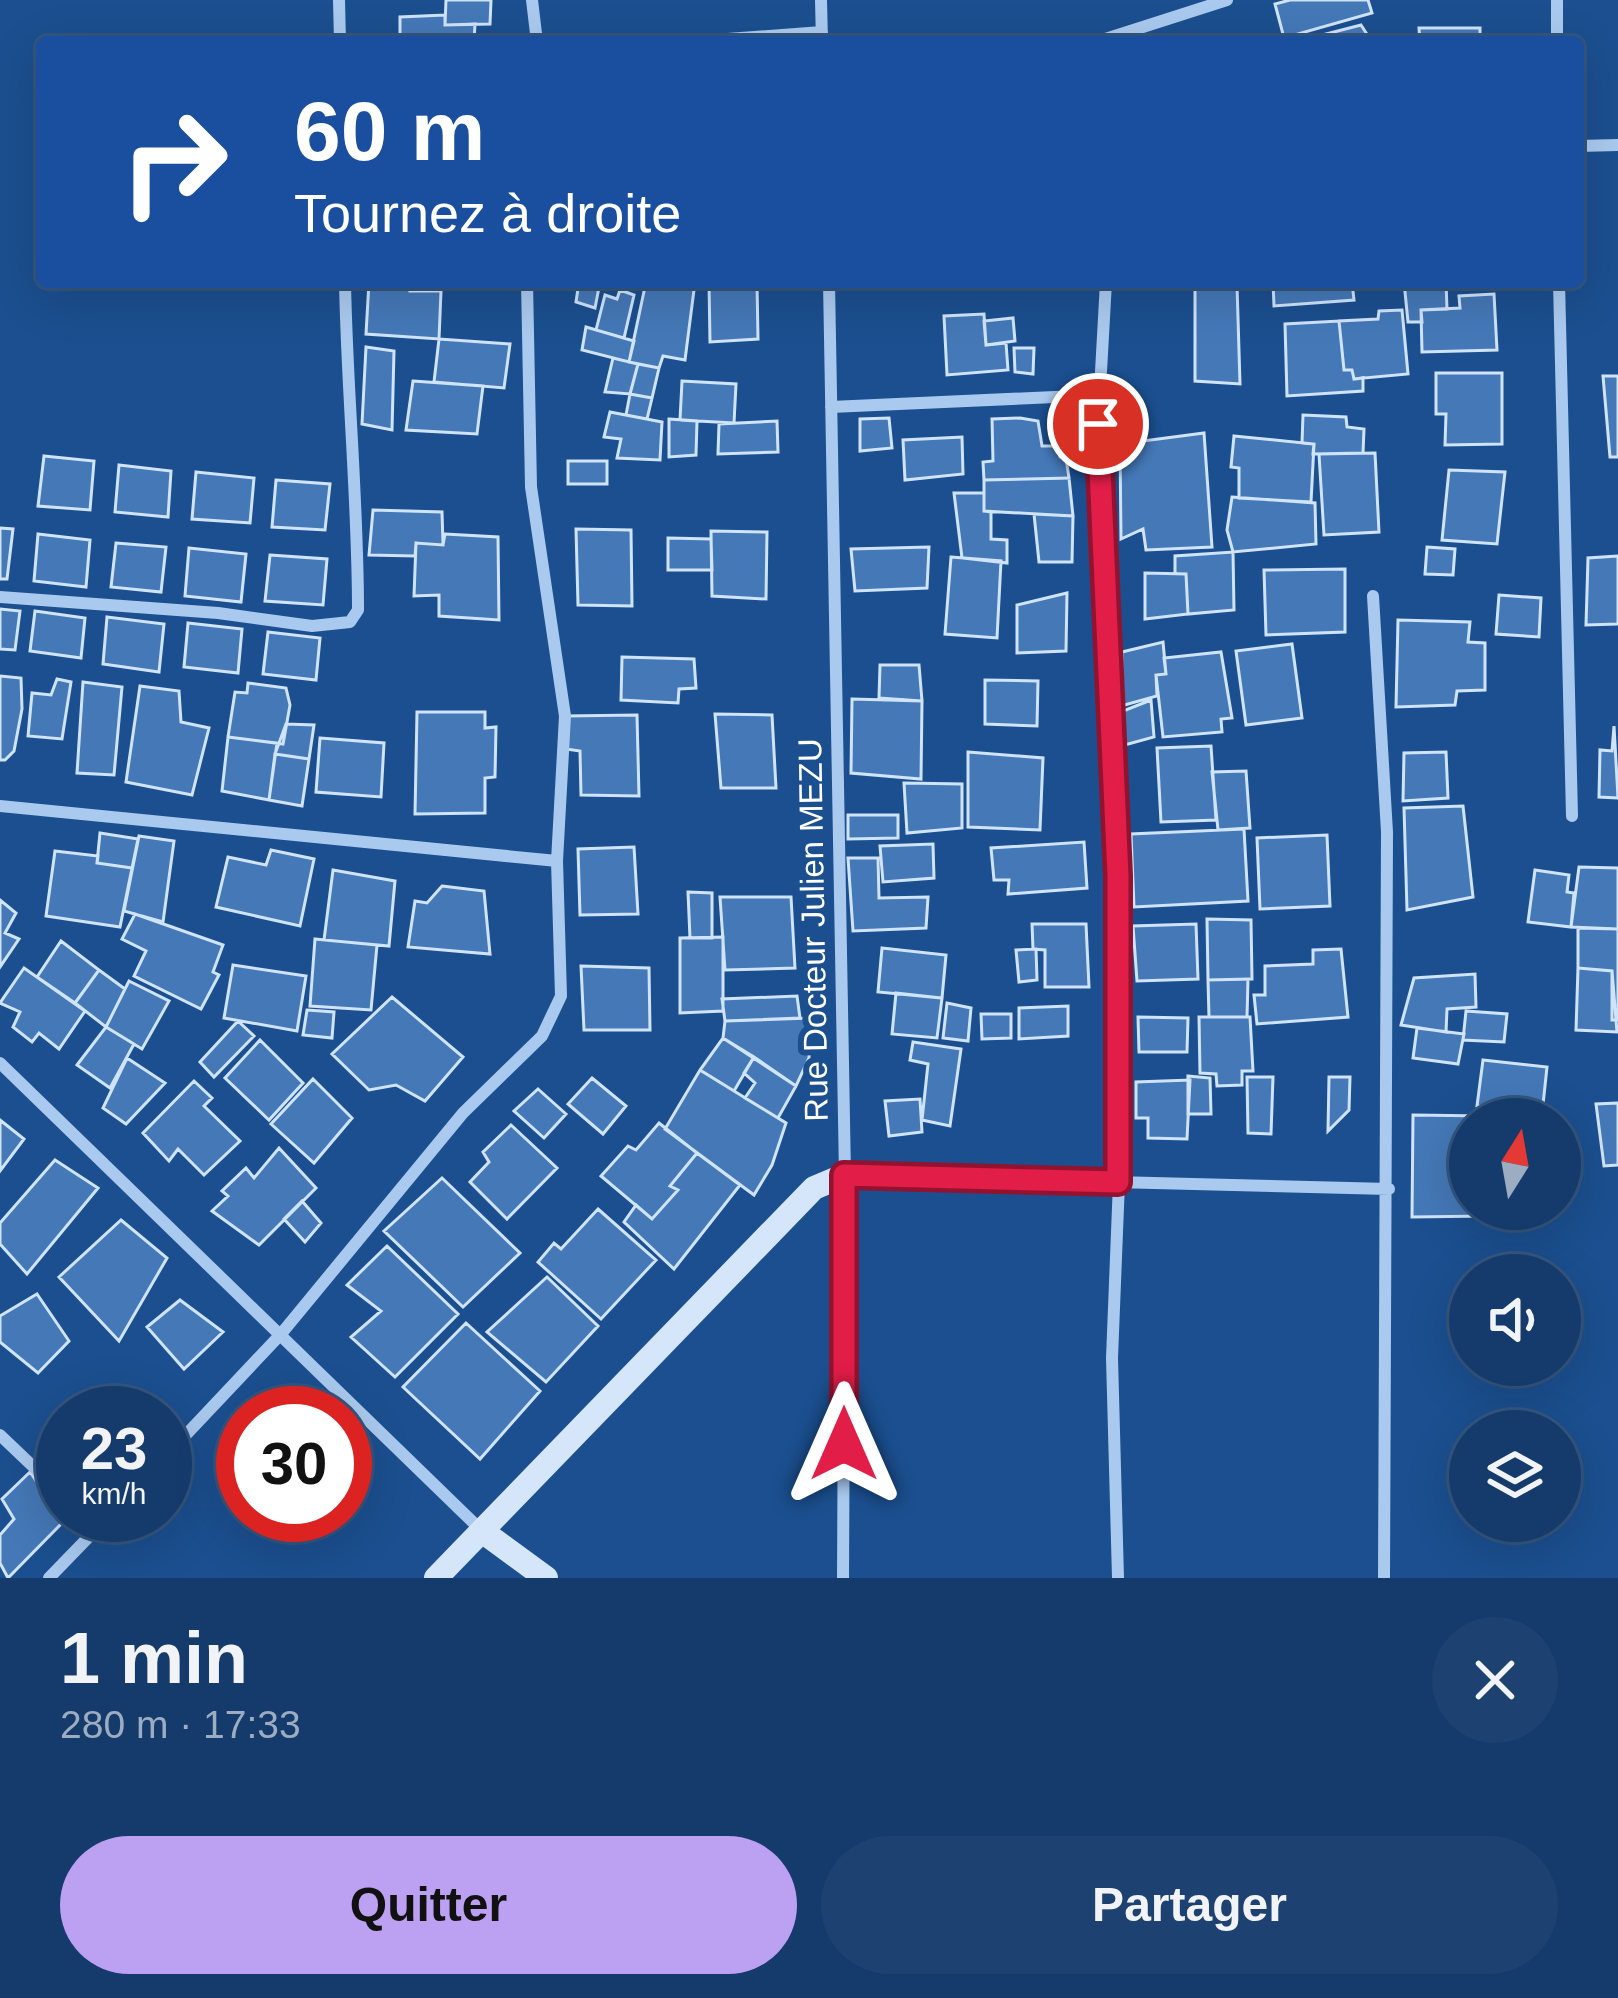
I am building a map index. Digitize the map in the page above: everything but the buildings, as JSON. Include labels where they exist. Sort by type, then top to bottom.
[{"type":"street","points":[[339,0],[340,36]]},
{"type":"street","points":[[532,0],[536,36]]},
{"type":"street","points":[[821,0],[822,36]]},
{"type":"street","points":[[1115,36],[1227,0]]},
{"type":"street","points":[[1557,0],[1557,36]]},
{"type":"street","points":[[1584,146],[1618,145]]},
{"type":"street","points":[[0,597],[218,613],[312,626],[350,622],[358,610],[358,497],[347,431],[345,288]]},
{"type":"street","points":[[192,1428],[281,1334],[463,1113],[554,1018],[564,971],[557,861],[565,716],[531,487],[527,288]]},
{"type":"street","name":"Rue Docteur Julien MEZU","points":[[829,288],[844,1175],[843,1578]]},
{"type":"street","points":[[1106,288],[1099,394],[1101,591],[1118,876],[1118,1182],[1112,1358],[1118,1578]]},
{"type":"street","points":[[1559,288],[1573,816]]},
{"type":"street","points":[[831,407],[1099,394]]},
{"type":"street","points":[[1372,596],[1387,832],[1384,1578]]},
{"type":"street","points":[[0,806],[557,861]]},
{"type":"street","points":[[0,1063],[482,1531],[546,1578]]},
{"type":"street","points":[[436,1578],[814,1188],[844,1175],[1389,1189]]},
{"type":"street","points":[[0,1435],[36,1469]]},
{"type":"street","points":[[49,1578],[84,1542]]},
{"type":"route","points":[[844,1444],[844,1175],[1118,1182],[1118,876],[1101,591],[1098,424]]}]
